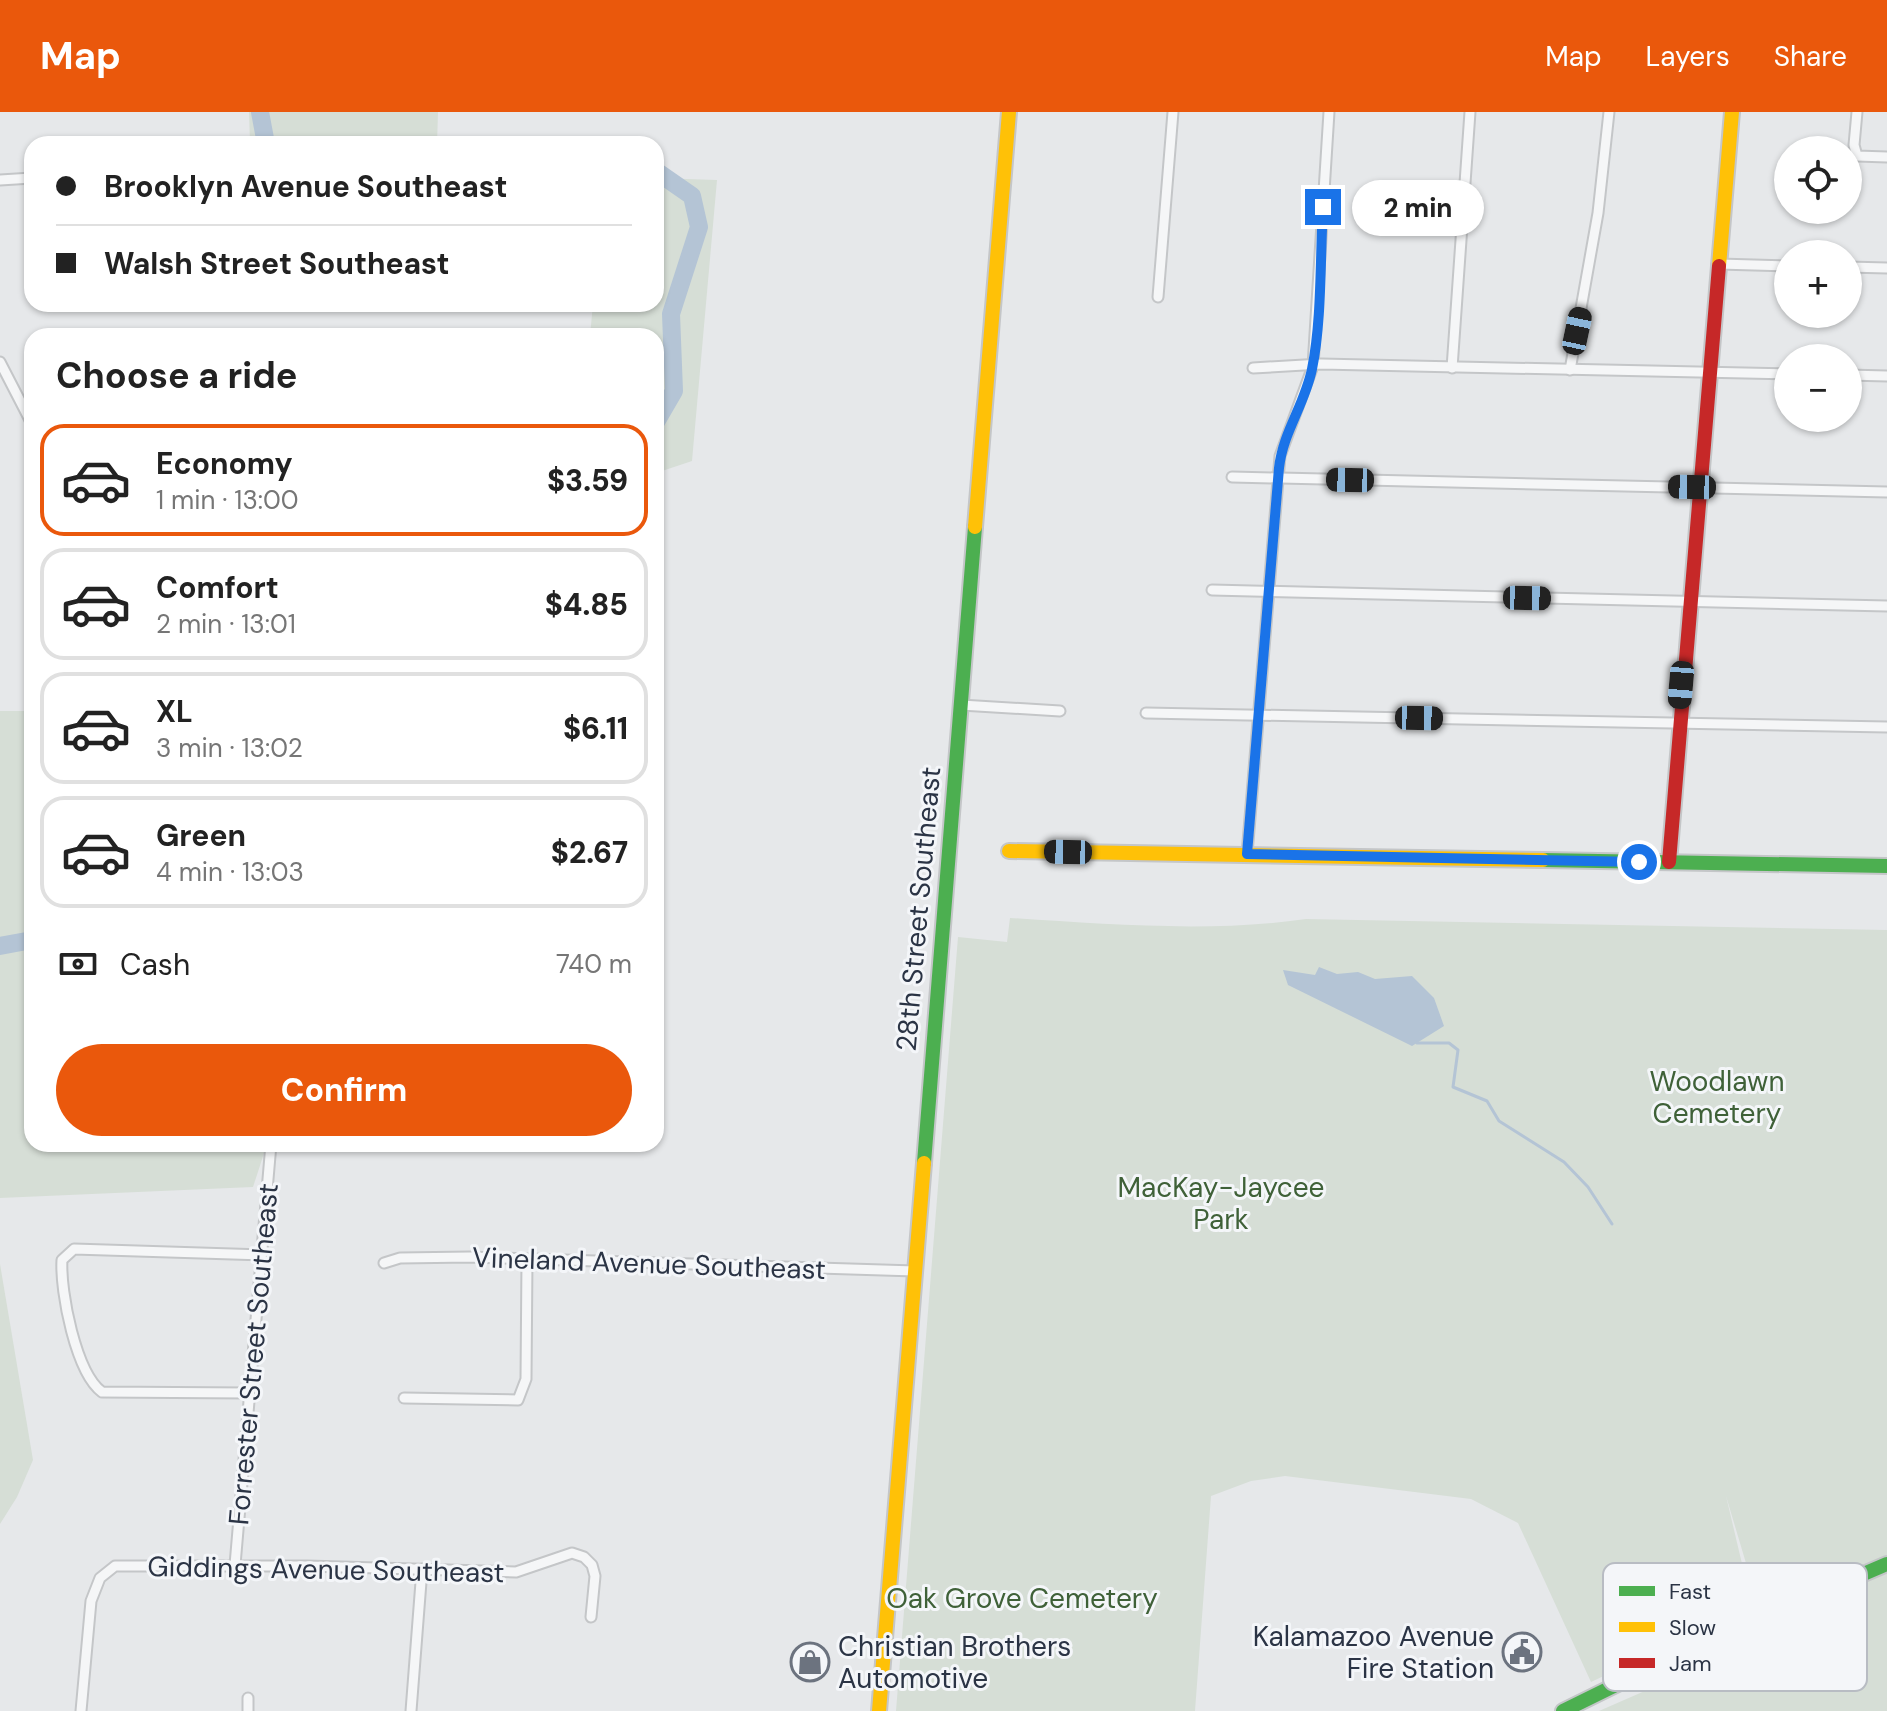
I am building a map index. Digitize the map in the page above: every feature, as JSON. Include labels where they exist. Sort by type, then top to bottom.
[{"type":"main road","name":"28th Street Southeast","points":[[879,1711],[1009,112]]},
{"type":"main road","points":[[1669,862],[1678,724],[1732,112]]},
{"type":"main road","points":[[1009,851],[1887,866]]},
{"type":"main road","points":[[1867,1573],[1887,1564]]},
{"type":"main road","points":[[1563,1711],[1604,1691]]},
{"type":"street","points":[[1158,297],[1173,112]]},
{"type":"street","points":[[1247,854],[1278,478],[1284,440],[1298,412],[1313,366],[1329,112]]},
{"type":"street","points":[[1452,368],[1470,112]]},
{"type":"street","points":[[1570,370],[1588,276],[1609,112]]},
{"type":"street","points":[[1857,112],[1854,145],[1857,156],[1887,157]]},
{"type":"street","points":[[0,180],[24,178]]},
{"type":"street","points":[[1719,264],[1774,266]]},
{"type":"street","points":[[1862,267],[1887,268]]},
{"type":"street","points":[[0,362],[24,408]]},
{"type":"street","points":[[1253,368],[1313,366],[1774,374]]},
{"type":"street","points":[[1862,375],[1887,376]]},
{"type":"street","points":[[1232,477],[1887,492]]},
{"type":"street","points":[[1212,590],[1887,606]]},
{"type":"street","points":[[961,705],[1060,711]]},
{"type":"street","points":[[1146,713],[1887,727]]},
{"type":"street","name":"Forrester Street Southeast","points":[[235,1565],[247,1393],[270,1152]]},
{"type":"street","points":[[247,1393],[102,1392],[90,1383],[71,1322],[61,1276],[62,1260],[74,1249],[260,1255]]},
{"type":"street","name":"Vineland Avenue Southeast","points":[[384,1263],[400,1258],[915,1271]]},
{"type":"street","points":[[404,1398],[518,1400],[526,1379],[527,1260]]},
{"type":"street","name":"Giddings Avenue Southeast","points":[[81,1711],[87,1622],[100,1578],[115,1566],[235,1565],[516,1572],[572,1553],[584,1557],[592,1565],[595,1576],[591,1617]]},
{"type":"street","points":[[411,1711],[422,1569]]},
{"type":"street","points":[[248,1698],[248,1711]]},
{"type":"green space","points":[[249,112],[438,112],[437,136],[250,136]]},
{"type":"green space","points":[[664,178],[717,180],[692,461],[664,470],[664,328],[591,328],[592,312],[664,312]]},
{"type":"green space","points":[[0,711],[24,711],[24,1152],[264,1152],[253,1187],[0,1198]]},
{"type":"green space","name":"MacKay-Jaycee Park","points":[[1010,918],[1158,926],[1232,926],[1306,919],[1887,930],[1887,1711],[1599,1711],[1645,1691],[1867,1691],[1867,1563],[1746,1563],[1726,1496],[1742,1563],[1603,1563],[1603,1676],[1591,1682],[1518,1523],[1471,1499],[1285,1476],[1251,1481],[1211,1496],[1195,1711],[896,1711],[958,937],[1007,942]]},
{"type":"green space","points":[[0,1264],[33,1460],[17,1497],[0,1524]]},
{"type":"water","points":[[1319,967],[1337,974],[1358,972],[1375,979],[1412,976],[1434,998],[1444,1026],[1412,1046],[1288,985],[1283,970],[1315,975]]},
{"type":"waterway","points":[[260,112],[264,136]]},
{"type":"waterway","points":[[664,177],[692,196],[699,227],[671,314],[674,391],[664,408]]},
{"type":"waterway","points":[[0,946],[24,942]]},
{"type":"waterway","points":[[1417,1043],[1449,1043],[1458,1050],[1453,1087],[1487,1101],[1499,1121],[1564,1162],[1588,1187],[1612,1224]]},
{"type":"traffic: fast","points":[[924,1163],[975,527]]},
{"type":"traffic: fast","points":[[1543,860],[1887,866]]},
{"type":"traffic: fast","points":[[1867,1573],[1887,1564]]},
{"type":"traffic: fast","points":[[1563,1711],[1604,1691]]},
{"type":"traffic: slow","points":[[975,527],[1009,112]]},
{"type":"traffic: slow","points":[[1719,266],[1732,112]]},
{"type":"traffic: slow","points":[[1009,851],[1543,860]]},
{"type":"traffic: slow","points":[[879,1711],[924,1163]]},
{"type":"traffic: jam","points":[[1669,862],[1719,266]]},
{"type":"place","name":"Kalamazoo Avenue Fire Station","points":[[1522,1652]]},
{"type":"place","name":"Christian Brothers Automotive","points":[[810,1662]]},
{"type":"route","points":[[1323,207],[1313,366],[1280,456],[1247,854],[1639,862]]},
{"type":"park label","name":"Woodlawn Cemetery","points":[[1717,1097]]},
{"type":"park label","name":"Oak Grove Cemetery","points":[[1022,1598]]}]
